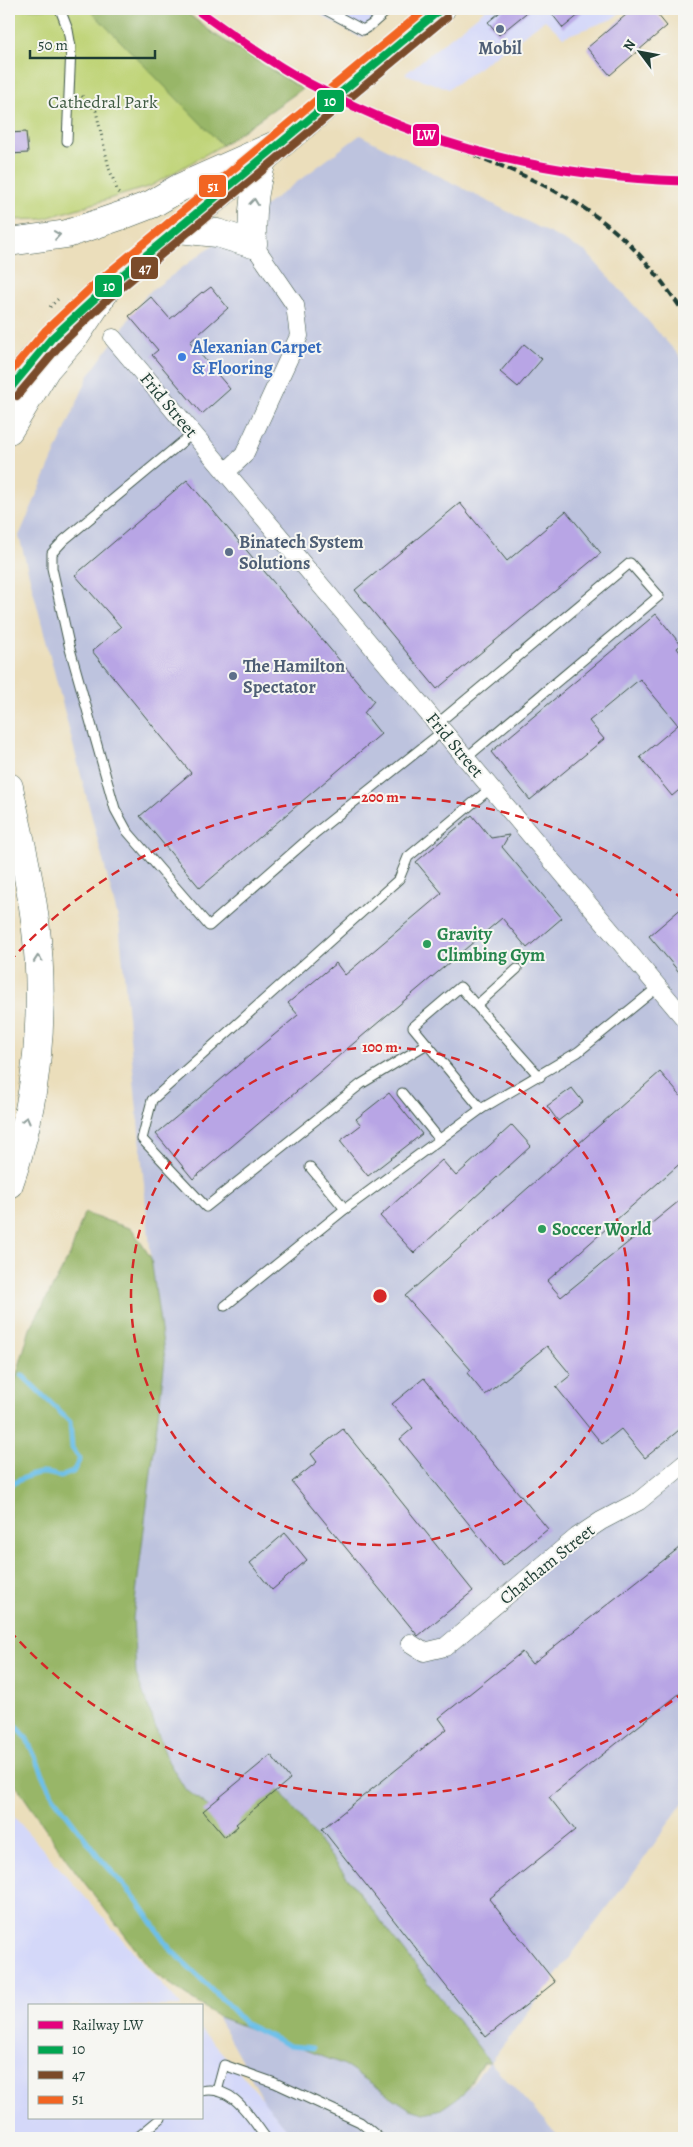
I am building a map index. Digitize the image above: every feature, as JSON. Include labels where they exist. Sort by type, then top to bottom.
[{"type":"main road","points":[[9,390],[49,339],[110,284],[441,9]]},
{"type":"main road","points":[[9,242],[67,234],[126,214],[152,204],[179,188],[271,152]]},
{"type":"main road","points":[[178,229],[217,233],[253,244],[251,223],[256,182],[271,152]]},
{"type":"main road","points":[[9,430],[46,369],[76,335],[110,284]]},
{"type":"main road","points":[[9,787],[35,920],[40,984],[37,1056],[28,1110],[9,1184]]},
{"type":"street","points":[[226,472],[244,455],[298,336],[295,305],[253,244]]},
{"type":"street","name":"Frid Street","points":[[113,338],[684,1018]]},
{"type":"street","name":"Chatham Street","points":[[410,1643],[424,1652],[445,1647],[577,1536],[601,1520],[639,1501],[684,1464]]},
{"type":"lane","points":[[60,9],[68,30],[71,47],[67,141]]},
{"type":"lane","points":[[324,9],[363,30],[388,9]]},
{"type":"lane","points":[[193,433],[52,552],[52,568],[70,649],[115,809],[127,831],[209,926],[630,562],[659,596],[466,758]]},
{"type":"lane","points":[[427,1044],[361,1084],[206,1207],[142,1139],[152,1100],[400,879],[408,857],[491,788]]},
{"type":"lane","points":[[477,1005],[517,969]]},
{"type":"lane","points":[[481,1110],[413,1027],[460,987],[540,1076]]},
{"type":"lane","points":[[225,1306],[345,1210],[440,1140],[481,1110],[578,1052],[658,987]]},
{"type":"lane","points":[[402,1094],[440,1140]]},
{"type":"lane","points":[[310,1167],[345,1210]]},
{"type":"lane","points":[[217,2090],[224,2065],[275,2083],[360,2122],[379,2138]]},
{"type":"lane","points":[[202,2091],[217,2090],[238,2102],[266,2138]]},
{"type":"lane","points":[[137,2138],[159,2120]]},
{"type":"shaded area","points":[[310,9],[396,9],[361,38]]},
{"type":"shaded area","points":[[486,9],[625,9],[613,19],[563,37],[545,20],[449,89],[405,74]]},
{"type":"shaded area","points":[[360,135],[586,252],[684,361],[684,1801],[639,1866],[490,2062],[560,2138],[294,2138],[264,2101],[217,2016],[342,2064],[410,2109],[463,2094],[489,2062],[274,1783],[226,1820],[185,1789],[168,1761],[136,1673],[133,1618],[165,1359],[151,1258],[119,922],[19,536],[89,375],[147,294]]},
{"type":"shaded area","points":[[9,1811],[179,2004],[28,2004],[28,2120],[202,2120],[202,2030],[264,2100],[294,2138],[9,2138]]},
{"type":"green space","name":"Cathedral Park","points":[[9,9],[182,9],[214,34],[302,89],[222,145],[151,186],[43,219],[9,220]]},
{"type":"green space","points":[[89,9],[182,9],[214,34],[302,89],[222,145]]},
{"type":"green space","points":[[84,1213],[132,1229],[151,1258],[165,1359],[133,1618],[136,1674],[168,1761],[185,1789],[226,1820],[274,1783],[490,2062],[483,2062],[463,2094],[441,2109],[424,2113],[410,2109],[342,2064],[217,2016],[154,1973],[67,1860],[9,1775],[9,1401],[30,1329],[70,1255]]},
{"type":"building","name":"Mobil","points":[[504,9],[531,9],[499,35],[488,22]]},
{"type":"building","points":[[548,9],[586,9],[563,28]]},
{"type":"building","points":[[633,9],[653,9],[667,26],[610,75],[587,48]]},
{"type":"building","points":[[26,132],[28,153],[9,154],[9,133]]},
{"type":"building","points":[[211,287],[228,308],[190,342],[230,389],[202,414],[152,355],[158,350],[129,316],[151,297],[170,319],[202,292]]},
{"type":"building","points":[[524,344],[542,359],[518,387],[500,372]]},
{"type":"building","name":"The Hamilton Spectator","points":[[187,480],[374,701],[364,713],[381,734],[200,888],[140,816],[191,773],[92,651],[121,627],[75,575]]},
{"type":"building","points":[[460,503],[507,561],[566,511],[601,553],[437,689],[355,590]]},
{"type":"building","points":[[656,614],[681,645],[677,648],[684,658],[684,786],[672,796],[640,757],[678,725],[640,679],[589,721],[604,739],[530,800],[491,752]]},
{"type":"building","points":[[472,815],[491,838],[509,835],[502,847],[562,918],[527,948],[502,918],[193,1179],[156,1134],[298,1015],[288,1003],[336,963],[345,975],[442,893],[416,862]]},
{"type":"building","points":[[684,906],[684,978],[649,936]]},
{"type":"building","points":[[660,1072],[684,1100],[684,1160],[547,1281],[561,1297],[684,1197],[684,1426],[645,1458],[621,1429],[602,1444],[556,1387],[571,1375],[547,1346],[485,1395],[467,1373],[471,1370],[405,1296]]},
{"type":"building","points":[[572,1088],[583,1102],[558,1121],[547,1106]]},
{"type":"building","points":[[389,1093],[422,1134],[368,1176],[340,1141],[361,1125],[356,1119]]},
{"type":"building","points":[[512,1125],[531,1146],[414,1253],[380,1216],[442,1160],[456,1176]]},
{"type":"building","points":[[424,1378],[548,1529],[503,1566],[400,1439],[413,1428],[392,1404]]},
{"type":"building","points":[[343,1429],[473,1591],[418,1636],[292,1482],[317,1462],[311,1454]]},
{"type":"building","points":[[285,1533],[307,1560],[272,1590],[250,1563]]},
{"type":"building","points":[[684,1544],[684,1690],[549,1797],[575,1830],[489,1899],[555,1982],[486,2037],[322,1829],[447,1729],[439,1718],[522,1652],[532,1664]]},
{"type":"building","points":[[271,1755],[290,1779],[236,1824],[238,1826],[225,1837],[203,1811]]},
{"type":"waterway","points":[[9,1485],[39,1473],[60,1477],[73,1472],[80,1459],[72,1448],[70,1422],[22,1375]]},
{"type":"waterway","points":[[9,1718],[26,1737],[53,1796],[99,1857],[137,1900],[170,1949],[245,2024],[290,2046],[313,2048]]},
{"type":"railway","points":[[396,125],[519,174],[550,188],[578,205],[605,223],[630,245],[659,278],[684,313]]},
{"type":"rail line","name":"LW","points":[[196,9],[252,48],[310,84],[400,126],[445,142],[491,155],[585,173],[684,181]]},
{"type":"transit line","name":"51","points":[[9,374],[45,331],[95,284],[426,9]]},
{"type":"transit line","name":"10","points":[[9,390],[52,338],[102,292],[441,9]]},
{"type":"transit line","name":"47","points":[[17,396],[60,345],[108,299],[447,17]]},
{"type":"place","name":"Mobil","points":[[500,29]]},
{"type":"place","name":"Alexanian Carpet & Flooring","points":[[182,357]]},
{"type":"place","name":"Binatech System Solutions","points":[[229,552]]},
{"type":"place","name":"The Hamilton Spectator","points":[[233,676]]},
{"type":"place","name":"Gravity Climbing Gym","points":[[427,944]]},
{"type":"place","name":"Soccer World","points":[[542,1229]]}]
